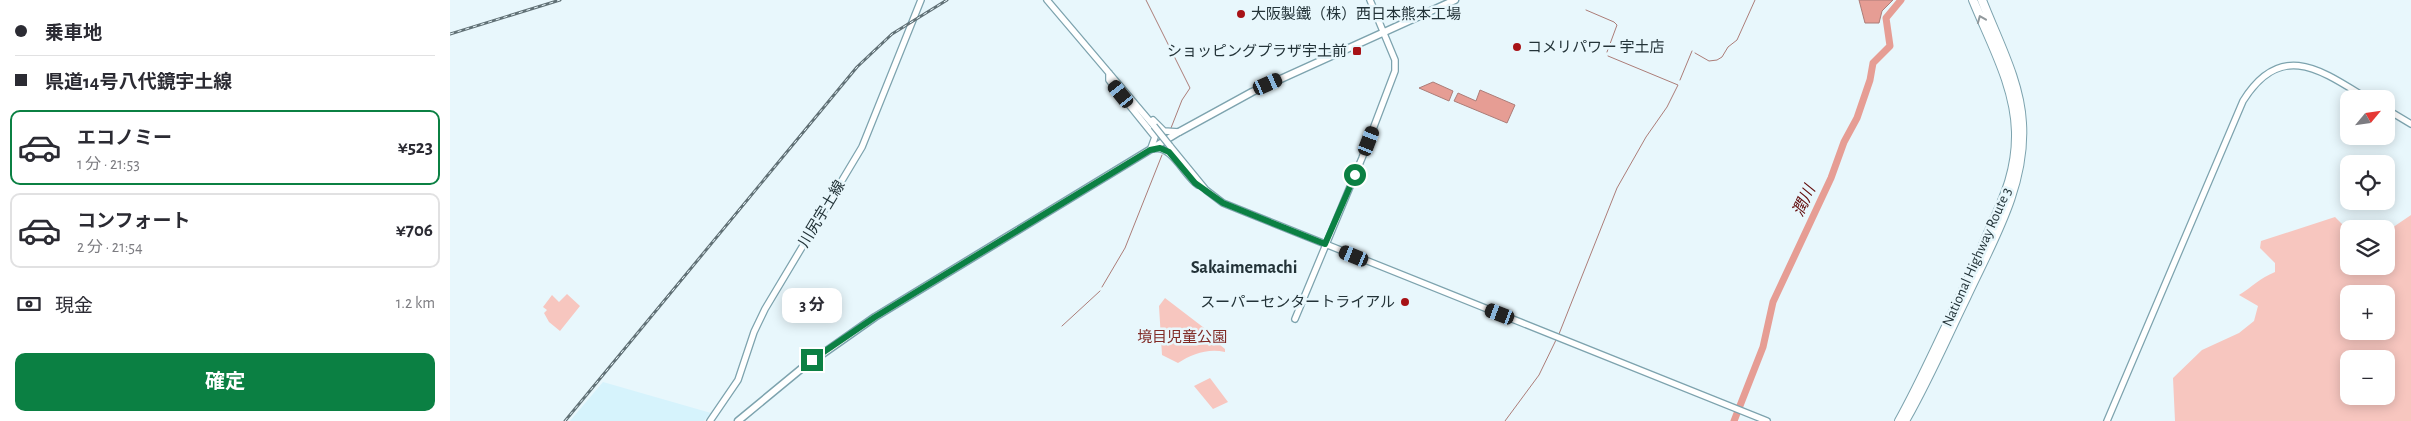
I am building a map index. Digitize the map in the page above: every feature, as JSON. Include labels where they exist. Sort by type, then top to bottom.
[{"type":"highway","name":"National Highway Route 3","points":[[1899,421],[1927,368],[1999,212],[2014,166],[2016,133],[2011,99],[2000,65],[1973,0]]},
{"type":"highway","name":"National Highway Route 3","points":[[1905,421],[1938,357],[2002,220],[2019,170],[2022,141],[2018,98],[1982,0]]},
{"type":"main road","points":[[738,421],[801,369],[875,317],[1179,132],[1252,92],[1455,0]]},
{"type":"street","name":"川尻宇土線","points":[[710,421],[738,380],[754,332],[765,309],[862,147],[920,0]]},
{"type":"street","points":[[1295,319],[1396,71],[1395,60],[1370,0]]},
{"type":"street","points":[[1048,1],[1154,126],[1169,149],[1206,190],[1223,203],[1766,421]]},
{"type":"street","points":[[2107,421],[2243,101],[2250,89],[2270,72],[2290,66],[2302,65],[2324,72],[2353,90]]},
{"type":"street","points":[[1109,73],[1109,80],[1155,137],[1155,142],[1150,150]]},
{"type":"street","points":[[1116,81],[1132,94],[1164,131],[1179,132]]},
{"type":"street","points":[[2395,115],[2411,124]]},
{"type":"street","points":[[1150,150],[1158,148],[1169,149]]},
{"type":"shaded area","points":[[1859,0],[1893,0],[1882,11],[1879,23],[1865,23]]},
{"type":"shaded area","points":[[1433,82],[1453,91],[1449,101],[1419,88]]},
{"type":"shaded area","points":[[1480,90],[1515,105],[1507,123],[1454,101],[1458,93],[1476,101]]},
{"type":"shaded area","points":[[603,382],[711,413],[704,421],[570,421]]},
{"type":"green space","points":[[2411,215],[2411,421],[2175,421],[2173,378],[2202,350],[2239,333],[2254,321],[2258,306],[2239,295],[2275,272],[2275,263],[2260,248],[2261,241],[2335,217],[2340,222],[2340,275],[2395,275],[2395,226]]},
{"type":"green space","points":[[567,294],[580,306],[560,331],[549,322],[544,313],[547,310],[543,307],[552,295],[559,302]]},
{"type":"green space","name":"境目児童公園","points":[[1165,298],[1212,334],[1213,339],[1225,349],[1225,352],[1212,351],[1200,353],[1178,363],[1162,355],[1159,306]]},
{"type":"green space","points":[[1210,378],[1228,402],[1213,409],[1194,386]]},
{"type":"waterway","points":[[1146,0],[1190,88],[1182,100],[1171,128]]},
{"type":"waterway","points":[[1695,53],[1709,61],[1722,57],[1728,47],[1737,40],[1755,0]]},
{"type":"waterway","name":"潤川","points":[[1734,421],[1763,347],[1773,302],[1831,178],[1844,142],[1857,118],[1870,80],[1873,63],[1890,46],[1886,18],[1901,0]]},
{"type":"waterway","points":[[1586,10],[1617,25],[1607,52]]},
{"type":"waterway","points":[[1680,80],[1692,51]]},
{"type":"waterway","points":[[1559,334],[1617,188],[1646,137],[1667,107],[1678,85],[1608,56]]},
{"type":"waterway","points":[[1102,287],[1125,248],[1162,155]]},
{"type":"waterway","points":[[1062,326],[1100,291]]},
{"type":"waterway","points":[[1505,421],[1539,375],[1556,340]]},
{"type":"railway","points":[[450,34],[560,0]]},
{"type":"railway","points":[[565,421],[857,67],[892,34],[947,0]]},
{"type":"place","name":"大阪製鐵（株）西日本熊本工場","points":[[1241,14]]},
{"type":"place","name":"コメリパワー 宇土店","points":[[1517,47]]},
{"type":"place","name":"ショッピングプラザ宇土前","points":[[1357,51]]},
{"type":"place","name":"スーパーセンタートライアル","points":[[1405,302]]},
{"type":"district","name":"Sakaimemachi","points":[[1244,268]]},
{"type":"route","points":[[812,360],[875,317],[1150,150],[1160,148],[1169,152],[1195,183],[1223,203],[1325,244],[1355,175]]}]
